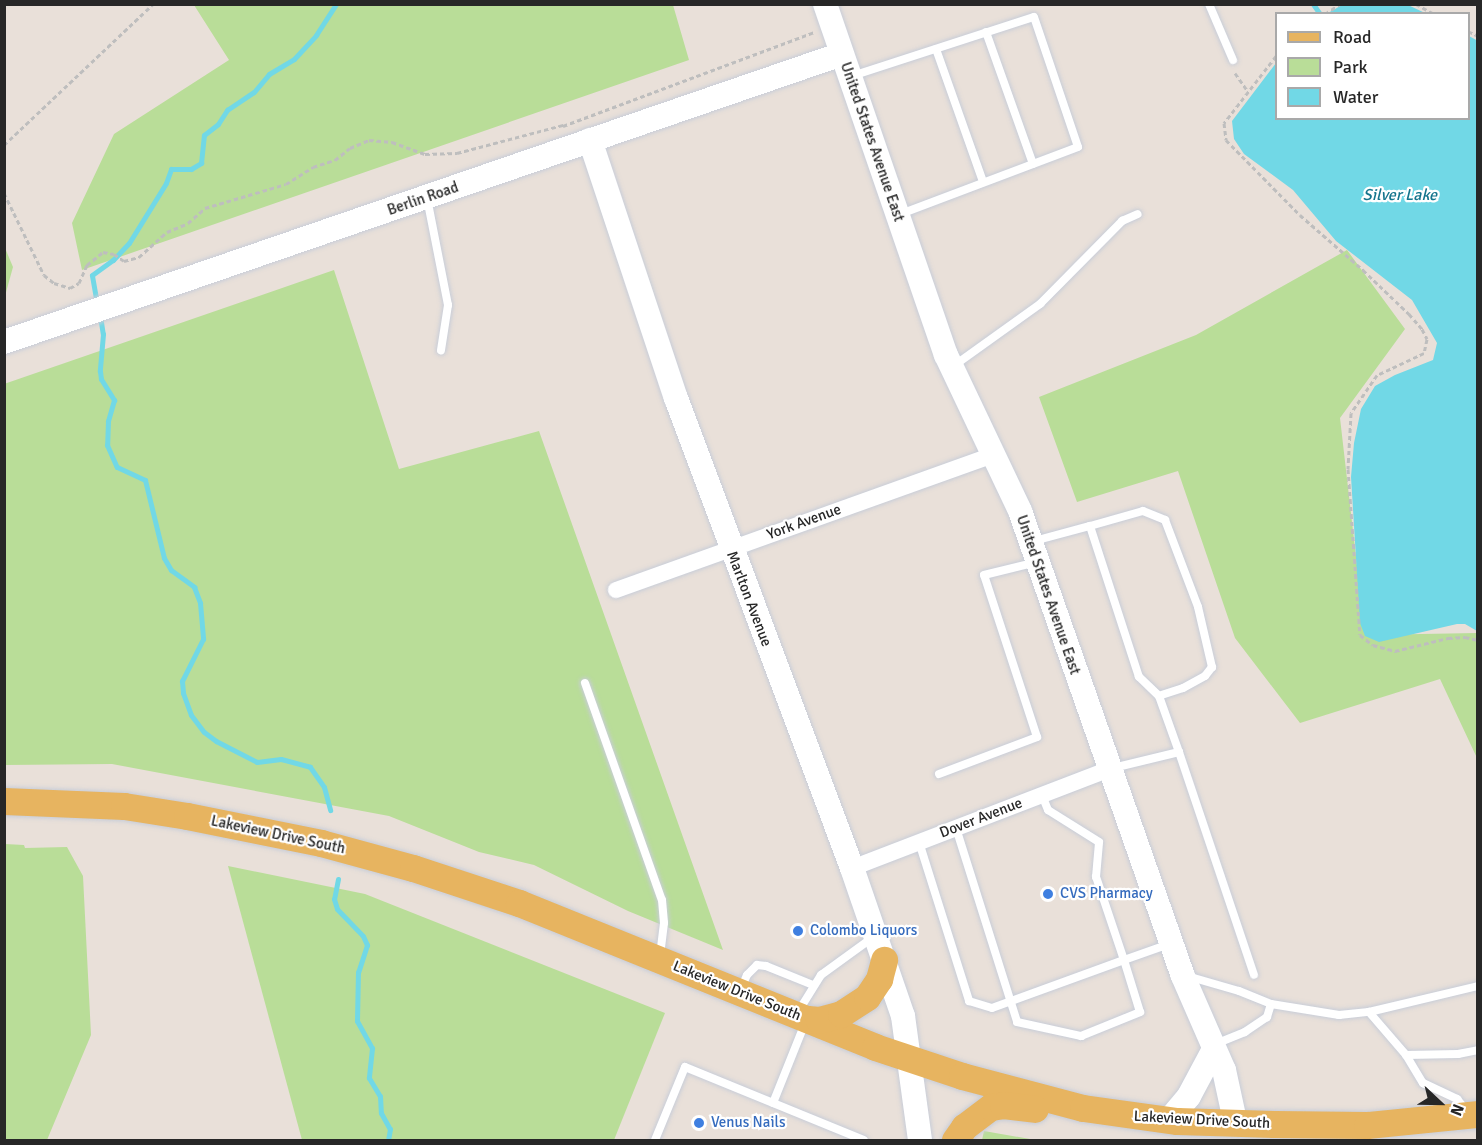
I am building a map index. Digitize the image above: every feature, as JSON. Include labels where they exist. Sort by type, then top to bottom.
[{"type":"main road","name":"Lakeview Drive South","points":[[4,801],[124,806],[187,816],[321,843],[413,868],[519,903],[908,1058],[962,1076],[1083,1108],[1238,1131],[1367,1125],[1474,1115]]},
{"type":"main road","points":[[801,1017],[819,1020],[841,1014],[867,998],[879,979],[880,948]]},
{"type":"main road","points":[[955,1140],[964,1127],[991,1107],[1003,1105],[1054,1112],[1083,1108]]},
{"type":"street","name":"United States Avenue East","points":[[829,15],[952,367],[1020,511],[1182,974],[1224,1071],[1238,1131]]},
{"type":"street","name":"Berlin Road","points":[[4,342],[427,197],[574,137],[846,65]]},
{"type":"street","name":"Marlton Avenue","points":[[574,137],[676,399],[730,549],[852,867],[880,948],[903,1016],[920,1140]]},
{"type":"street","name":"York Avenue","points":[[616,590],[994,455]]},
{"type":"street","name":"Dover Avenue","points":[[852,867],[1110,769]]},
{"type":"street","points":[[1169,1120],[1194,1089],[1213,1048]]},
{"type":"lane","points":[[1209,4],[1232,64]]},
{"type":"lane","points":[[846,65],[936,49],[1034,17],[1078,147],[898,215]]},
{"type":"lane","points":[[986,33],[1033,164]]},
{"type":"lane","points":[[936,49],[983,182]]},
{"type":"lane","points":[[427,197],[448,305],[441,350]]},
{"type":"lane","points":[[952,367],[1040,304],[1122,221],[1138,214]]},
{"type":"lane","points":[[939,774],[1038,737],[984,576],[1090,526],[1143,511],[1165,520],[1198,607],[1212,667],[1205,676],[1159,696]]},
{"type":"lane","points":[[1090,526],[1139,677],[1159,696],[1254,975]]},
{"type":"lane","points":[[585,683],[662,900],[664,923],[659,960]]},
{"type":"lane","points":[[1110,769],[1179,752]]},
{"type":"lane","points":[[956,828],[1017,1022],[1081,1036],[1140,1012],[1096,878],[1099,842],[1048,810],[1042,795]]},
{"type":"lane","points":[[919,842],[969,1001],[992,1008],[1171,943]]},
{"type":"lane","points":[[773,1103],[813,985],[828,968],[880,948]]},
{"type":"lane","points":[[740,992],[747,975],[757,965],[766,966],[813,985]]},
{"type":"lane","points":[[1182,974],[1239,991],[1271,1004],[1339,1015],[1369,1012],[1478,986]]},
{"type":"lane","points":[[1213,1048],[1245,1032],[1267,1017],[1271,1004]]},
{"type":"lane","points":[[1369,1012],[1406,1055],[1424,1083],[1457,1099],[1474,1115]]},
{"type":"lane","points":[[1406,1055],[1458,1054],[1478,1050]]},
{"type":"lane","points":[[655,1140],[685,1067],[864,1140]]},
{"type":"path","points":[[4,145],[153,4]]},
{"type":"path","points":[[1416,4],[1430,12]]},
{"type":"path","points":[[4,193],[44,275],[54,283],[70,288],[79,283],[87,266],[103,252],[114,254],[124,261],[139,257],[166,232],[188,223],[205,208],[286,184],[314,166],[335,160],[350,148],[369,141],[392,142],[425,154],[457,153],[574,137],[829,15]]},
{"type":"path","points":[[1275,57],[1247,90],[1224,123],[1227,140],[1300,215],[1363,270],[1409,315],[1422,329],[1427,339],[1424,353],[1377,375],[1351,412],[1348,469],[1360,634],[1373,645],[1395,651],[1448,639],[1465,637],[1478,640]]},
{"type":"path","points":[[1232,64],[1247,90]]},
{"type":"green space","points":[[194,5],[673,5],[689,60],[82,270],[72,223],[114,134],[229,60]]},
{"type":"green space","points":[[5,248],[13,267],[5,296]]},
{"type":"green space","points":[[1347,250],[1405,329],[1340,418],[1365,635],[1477,633],[1477,758],[1440,679],[1300,723],[1235,638],[1178,471],[1077,502],[1039,397],[1196,335]]},
{"type":"green space","points":[[334,270],[399,469],[539,431],[723,950],[628,911],[534,865],[479,852],[389,816],[112,764],[5,765],[4,384]]},
{"type":"green space","points":[[5,844],[24,845],[25,848],[67,847],[83,876],[91,1035],[47,1140],[5,1140]]},
{"type":"green space","points":[[228,866],[365,894],[665,1013],[614,1140],[302,1140]]},
{"type":"green space","points":[[984,1131],[1036,1140],[982,1140]]},
{"type":"water","points":[[1342,5],[1408,5],[1423,12],[1330,12]]},
{"type":"water","name":"Silver Lake","points":[[1470,37],[1478,41],[1477,631],[1465,624],[1457,624],[1379,642],[1365,636],[1360,623],[1351,477],[1354,443],[1361,409],[1375,386],[1395,375],[1433,360],[1437,343],[1412,300],[1336,241],[1293,190],[1244,154],[1234,139],[1232,121],[1275,64],[1275,120],[1470,120]]},
{"type":"waterway","points":[[97,304],[92,275],[113,260],[129,243],[166,183],[171,169],[191,169],[201,163],[204,135],[218,124],[227,110],[254,92],[269,74],[294,59],[316,35],[336,4]]},
{"type":"waterway","points":[[1313,4],[1319,12]]},
{"type":"waterway","points":[[100,316],[103,334],[101,379],[114,400],[108,421],[107,445],[117,467],[145,480],[164,558],[171,570],[194,587],[200,603],[203,639],[182,681],[183,693],[191,715],[204,732],[216,741],[257,762],[281,759],[310,767],[324,787],[330,810]]},
{"type":"waterway","points":[[338,879],[334,899],[337,909],[363,936],[367,945],[358,972],[357,1021],[372,1048],[369,1078],[380,1096],[381,1113],[390,1129],[388,1140]]},
{"type":"place","name":"CVS Pharmacy","points":[[1048,894]]},
{"type":"place","name":"Colombo Liquors","points":[[798,931]]},
{"type":"place","name":"Venus Nails","points":[[699,1123]]}]
